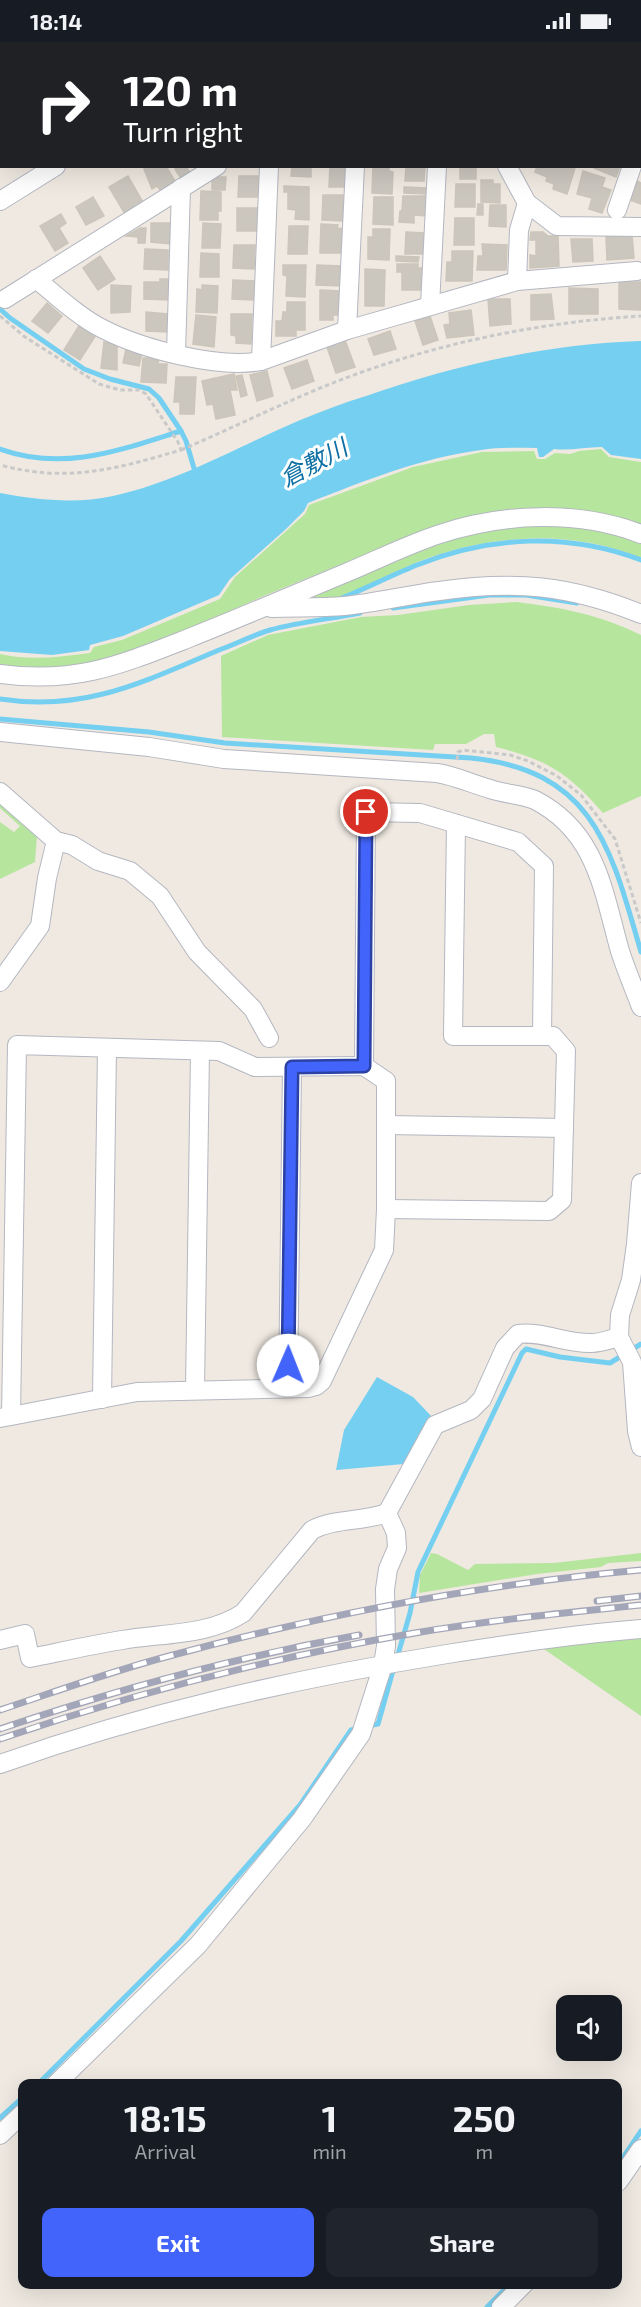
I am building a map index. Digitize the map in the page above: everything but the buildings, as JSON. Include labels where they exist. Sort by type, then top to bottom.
[{"type":"street","points":[[0,201],[53,168]]},
{"type":"street","points":[[2,308],[36,279],[214,168]]},
{"type":"street","points":[[261,361],[269,168]]},
{"type":"street","points":[[346,330],[355,168]]},
{"type":"street","points":[[430,306],[437,168]]},
{"type":"street","points":[[508,168],[527,203],[557,226],[641,227]]},
{"type":"street","points":[[617,210],[631,168]]},
{"type":"street","points":[[176,353],[181,188]]},
{"type":"street","points":[[517,281],[519,230],[527,203]]},
{"type":"street","points":[[36,279],[71,308],[101,328],[128,340],[176,353],[232,364],[261,361],[346,330],[517,281],[638,271]]},
{"type":"street","points":[[0,674],[55,678],[87,674],[133,660],[265,608],[439,534],[484,522],[557,518],[595,521],[641,534]]},
{"type":"street","points":[[265,608],[343,606],[482,586],[532,585],[569,590],[614,603],[641,614]]},
{"type":"street","points":[[0,732],[149,747],[224,759],[437,773],[456,776],[493,790],[534,800],[566,824],[590,853],[599,873],[624,966],[641,1007]]},
{"type":"street","points":[[0,792],[56,841],[72,845],[98,861],[130,871],[160,896],[197,952],[253,1009],[269,1038]]},
{"type":"street","points":[[364,1066],[366,812],[420,813],[518,842],[544,866],[542,1036]]},
{"type":"street","points":[[386,1209],[549,1211],[562,1200],[566,1051],[552,1036],[453,1036],[456,824]]},
{"type":"street","points":[[0,982],[40,926],[47,878],[56,841]]},
{"type":"street","points":[[17,1045],[219,1052],[255,1067],[292,1067],[364,1066],[386,1081],[384,1250],[322,1381],[316,1386],[288,1388],[137,1392],[6,1417],[17,1045]]},
{"type":"street","points":[[102,1399],[107,1048]]},
{"type":"street","points":[[195,1390],[200,1051]]},
{"type":"street","points":[[288,1388],[292,1067]]},
{"type":"street","points":[[386,1125],[564,1128]]},
{"type":"street","points":[[641,1183],[631,1280],[620,1315],[624,1347],[632,1367],[637,1431],[641,1447]]},
{"type":"street","points":[[0,1640],[25,1634],[30,1658],[122,1640],[193,1631],[230,1622],[243,1613],[312,1530],[324,1524],[374,1518],[387,1513],[435,1425],[471,1410],[482,1399],[505,1347],[518,1334],[531,1332],[563,1340],[624,1347]]},
{"type":"street","points":[[61,2079],[198,1945],[302,1819],[364,1727],[392,1663],[386,1646],[385,1588],[388,1569],[397,1548],[396,1533],[387,1513]]},
{"type":"street","points":[[0,1764],[181,1707],[315,1677],[542,1639],[641,1629]]},
{"type":"street","points":[[0,2135],[18,2118]]},
{"type":"street","points":[[622,2176],[641,2149]]},
{"type":"street","points":[[501,2307],[519,2289]]},
{"type":"path","points":[[2,308],[25,337],[99,384],[120,390],[139,390],[146,394],[182,450]]},
{"type":"path","points":[[0,465],[21,470],[80,474],[115,469],[182,450],[261,413],[344,379],[397,361],[531,329],[594,319],[641,316]]},
{"type":"green space","points":[[601,449],[609,457],[641,462],[641,529],[566,511],[398,544],[381,548],[261,597],[114,664],[0,671],[0,654],[34,658],[90,653],[94,647],[122,640],[220,599],[235,577],[305,514],[309,505],[413,467],[482,452],[534,451],[537,459],[545,459],[555,453],[570,454]]},
{"type":"green space","points":[[574,524],[641,539],[641,558],[587,542],[532,538],[504,540],[450,551],[423,560],[340,597],[290,600],[376,564],[491,526]]},
{"type":"green space","points":[[517,602],[580,613],[641,635],[641,796],[603,813],[579,788],[556,770],[530,757],[496,747],[494,734],[484,734],[466,744],[435,744],[433,750],[222,737],[221,656],[268,635],[361,617]]},
{"type":"green space","points":[[0,804],[37,836],[35,862],[0,879],[0,822],[14,832],[20,826],[0,808]]},
{"type":"green space","points":[[431,1553],[468,1570],[475,1564],[554,1563],[641,1553],[641,1561],[608,1563],[601,1567],[537,1574],[419,1593],[420,1575]]},
{"type":"green space","points":[[641,1638],[641,1716],[541,1647]]},
{"type":"water","name":"倉敷川","points":[[641,341],[641,459],[611,455],[602,447],[554,449],[543,457],[539,457],[537,448],[509,448],[458,454],[414,464],[308,503],[304,511],[286,529],[230,579],[219,595],[123,636],[90,645],[89,650],[52,655],[0,651],[0,493],[56,500],[85,500],[113,496],[184,473],[332,408],[433,375],[502,358],[571,346]]},
{"type":"water","points":[[377,1377],[413,1397],[433,1418],[404,1464],[336,1470],[344,1430]]},
{"type":"waterway","points":[[0,309],[84,369],[110,379],[149,389],[159,398],[181,431]]},
{"type":"waterway","points":[[0,449],[24,456],[47,459],[92,456],[181,431],[196,475]]},
{"type":"waterway","points":[[342,602],[342,598],[417,565],[445,555],[501,543],[529,541],[585,545],[641,560]]},
{"type":"waterway","points":[[393,608],[489,595],[526,595],[577,603]]},
{"type":"waterway","points":[[0,699],[31,702],[87,698],[139,683],[270,630],[360,613]]},
{"type":"waterway","points":[[0,719],[149,732],[225,743],[471,758],[513,766],[546,779],[571,798],[591,821],[607,849],[619,880],[641,952]]},
{"type":"waterway","points":[[397,1658],[410,1613],[418,1572],[522,1353],[526,1349],[560,1357],[610,1363],[641,1344]]},
{"type":"waterway","points":[[368,1726],[378,1724],[394,1667]]},
{"type":"waterway","points":[[43,2079],[181,1941],[300,1805],[351,1730],[359,1728]]},
{"type":"waterway","points":[[0,2118],[18,2102]]},
{"type":"waterway","points":[[622,2159],[641,2131]]},
{"type":"waterway","points":[[487,2307],[505,2289]]},
{"type":"railway","points":[[0,1710],[151,1661],[288,1626],[464,1592],[641,1570]]},
{"type":"railway","points":[[597,1601],[641,1596]]},
{"type":"railway","points":[[0,1739],[102,1706],[310,1653],[471,1624],[641,1605]]},
{"type":"railway","points":[[0,1729],[178,1675],[268,1653],[359,1635]]},
{"type":"route","points":[[288,1365],[292,1067],[364,1066],[366,812]]}]
